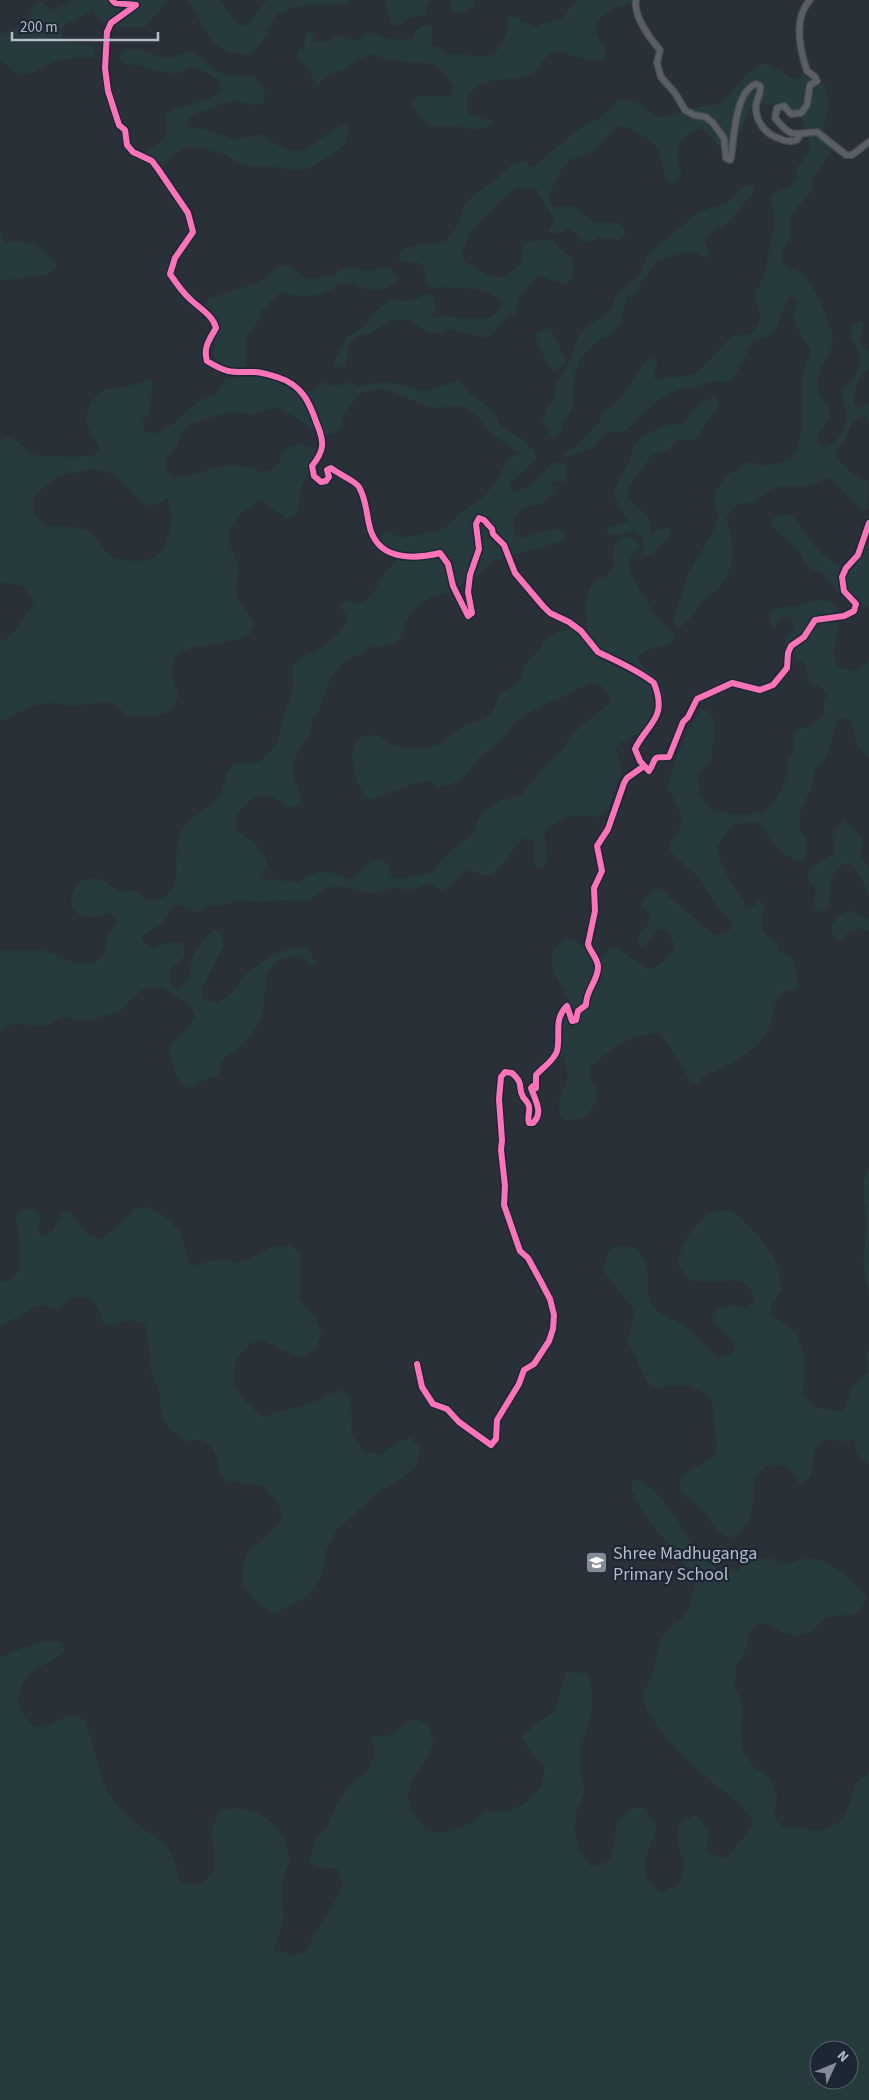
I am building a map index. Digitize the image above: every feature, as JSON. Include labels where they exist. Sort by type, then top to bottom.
[{"type":"street","points":[[112,0],[115,3],[136,5],[111,23],[107,32],[105,68],[108,91],[119,125],[125,130],[128,145],[132,152],[152,162],[188,213],[193,232],[175,258],[170,274],[191,300],[215,323],[216,328],[205,346],[207,361],[222,370],[232,373],[256,372],[287,380],[298,390],[310,403],[323,447],[320,456],[312,466],[317,480],[321,482],[326,481],[329,477],[327,470],[331,468],[341,477],[354,481],[359,487],[367,505],[368,522],[373,538],[378,546],[394,555],[402,556],[440,553],[448,564],[453,586],[468,616],[472,614],[468,592],[470,575],[479,549],[476,524],[479,518],[484,520],[504,545],[515,572],[550,613],[576,626],[598,652],[654,683],[658,696],[656,720],[635,748],[636,755],[649,771],[654,758],[657,756],[669,757],[683,722],[688,717],[697,699],[732,683],[760,690],[773,685],[786,668],[791,646],[804,637],[815,620],[844,616],[854,611],[856,604],[844,591],[842,577],[846,568],[858,555],[869,523]]},
{"type":"street","points":[[636,0],[635,9],[644,25],[647,36],[660,50],[657,63],[661,78],[675,93],[686,110],[694,115],[706,116],[713,123],[725,140],[726,158],[730,160],[731,158],[741,102],[745,92],[756,84],[760,86],[761,90],[756,107],[758,118],[763,128],[771,135],[786,141],[797,140],[799,136],[797,135]]},
{"type":"street","points":[[810,0],[804,6],[800,22],[800,48],[807,71],[817,81],[810,86],[807,105],[801,113],[791,114],[784,106],[781,106],[777,108],[775,118],[791,133],[797,135],[817,132],[846,155],[852,155],[869,142]]},
{"type":"street","points":[[417,1364],[422,1387],[433,1404],[447,1409],[464,1426],[491,1446],[496,1439],[497,1420],[519,1384],[524,1370],[534,1364],[549,1341],[553,1329],[554,1315],[550,1299],[528,1258],[520,1251],[504,1205],[505,1186],[501,1150],[499,1099],[500,1077],[506,1072],[512,1073],[518,1079],[522,1086],[521,1093],[529,1107],[529,1123],[532,1123],[537,1119],[539,1113],[531,1088],[533,1086],[536,1088],[536,1075],[549,1063],[557,1051],[558,1024],[564,1009],[567,1006],[572,1021],[576,1020],[578,1012],[586,1005],[588,990],[596,977],[598,964],[588,944],[594,919],[594,888],[602,871],[597,846],[608,828],[624,783],[627,778],[644,766]]},
{"type":"green space","points":[[72,0],[168,0],[145,27],[106,27],[92,9],[61,28],[63,41],[94,46],[95,58],[61,59],[27,75],[15,72],[0,60],[0,31],[5,34],[27,24],[33,7],[41,1],[53,11]]},
{"type":"green space","points":[[187,0],[219,0],[238,25],[247,25],[267,0],[350,0],[345,6],[337,4],[306,4],[294,8],[290,7],[285,13],[280,13],[278,10],[266,35],[252,55],[230,53],[215,44]]},
{"type":"green space","points":[[384,0],[429,0],[425,9],[425,16],[409,18],[397,27],[393,26]]},
{"type":"green space","points":[[452,0],[475,0],[474,6],[464,13],[457,13],[450,8]]},
{"type":"green space","points":[[577,0],[636,0],[610,11],[598,19],[596,32],[606,53],[604,60],[584,59],[563,51],[554,52],[530,74],[522,77],[490,81],[476,88],[470,94],[466,107],[470,115],[492,121],[491,125],[481,129],[432,125],[421,118],[416,112],[411,104],[417,96],[443,97],[452,95],[454,86],[440,69],[433,65],[390,60],[368,54],[344,69],[327,75],[317,86],[306,66],[297,58],[298,51],[304,46],[305,34],[309,32],[312,34],[315,42],[326,42],[336,36],[356,41],[372,32],[390,39],[412,39],[418,29],[429,25],[432,28],[432,47],[440,46],[444,53],[448,55],[460,53],[471,56],[492,55],[499,48],[504,38],[508,17],[511,16],[537,27],[545,23],[564,19],[568,10]]},
{"type":"green space","points":[[126,49],[137,49],[166,59],[191,51],[222,73],[234,76],[255,77],[266,94],[263,104],[253,105],[233,100],[189,116],[187,126],[216,132],[236,140],[260,134],[284,149],[296,151],[310,145],[338,127],[345,125],[349,128],[344,145],[322,161],[303,171],[267,166],[251,167],[224,154],[192,146],[176,152],[167,163],[158,167],[144,156],[161,142],[167,134],[166,115],[172,110],[212,98],[218,94],[222,85],[218,80],[194,66],[176,74],[123,63],[118,55]]},
{"type":"green space","points":[[766,63],[791,78],[794,79],[804,75],[810,79],[806,102],[796,111],[786,103],[757,104],[747,115],[739,136],[729,146],[720,148],[710,135],[701,129],[692,132],[681,140],[679,145],[678,157],[681,173],[677,181],[669,183],[666,179],[659,150],[653,142],[641,134],[620,125],[607,135],[597,149],[571,160],[561,170],[548,196],[552,204],[558,207],[572,205],[592,221],[620,223],[626,231],[624,236],[618,240],[600,237],[588,243],[581,241],[576,232],[568,228],[557,236],[548,231],[554,222],[553,217],[537,189],[521,187],[501,200],[470,232],[462,252],[465,262],[486,275],[496,278],[506,276],[521,264],[523,257],[522,249],[526,242],[552,239],[560,249],[573,259],[573,275],[568,283],[558,283],[539,275],[519,299],[516,310],[517,316],[508,315],[492,334],[486,337],[481,338],[447,329],[441,333],[429,332],[407,320],[396,319],[371,333],[355,338],[350,344],[344,367],[338,368],[333,363],[348,336],[361,329],[377,310],[390,300],[409,301],[426,293],[432,294],[436,305],[432,318],[482,319],[498,311],[502,301],[488,292],[428,286],[424,267],[417,262],[408,263],[400,260],[398,255],[409,247],[438,243],[450,236],[467,202],[513,164],[522,161],[531,167],[536,164],[583,126],[600,118],[620,99],[640,104],[657,118],[695,107],[711,106],[728,96],[746,74]]},
{"type":"green space","points":[[820,84],[825,84],[828,99],[825,128],[836,143],[813,179],[811,191],[790,216],[791,233],[782,253],[782,260],[788,268],[801,273],[808,279],[822,306],[832,335],[832,347],[817,381],[819,392],[830,414],[830,419],[818,436],[818,444],[823,448],[833,444],[845,423],[846,412],[843,393],[848,383],[858,372],[860,360],[859,353],[850,335],[854,325],[862,321],[864,325],[860,340],[862,346],[869,351],[869,368],[857,384],[854,404],[858,408],[865,404],[869,405],[869,422],[864,416],[854,421],[845,439],[836,451],[835,456],[853,473],[869,482],[867,510],[851,501],[829,477],[810,486],[777,487],[766,492],[754,503],[737,505],[726,518],[732,544],[730,570],[719,588],[701,603],[688,620],[678,628],[673,622],[687,577],[716,526],[718,518],[714,502],[717,490],[729,474],[749,461],[765,467],[792,457],[796,448],[802,421],[801,379],[811,350],[803,339],[792,314],[796,309],[797,302],[793,297],[789,296],[775,331],[766,337],[755,338],[737,372],[729,382],[713,381],[690,388],[685,387],[668,394],[651,406],[628,429],[620,432],[605,433],[591,449],[567,457],[563,454],[578,445],[599,422],[603,413],[618,401],[647,359],[653,358],[657,363],[654,377],[656,380],[696,374],[731,337],[752,333],[757,326],[760,316],[756,293],[766,269],[775,223],[773,204],[770,197],[773,193],[792,185],[796,178],[798,166],[807,155],[810,143],[801,117]]},
{"type":"green space","points":[[753,184],[754,192],[735,216],[724,225],[708,233],[704,242],[709,251],[709,256],[706,258],[699,253],[686,252],[657,261],[640,284],[640,290],[637,294],[627,297],[620,322],[615,331],[597,341],[582,356],[574,376],[573,406],[561,432],[553,438],[549,427],[542,423],[546,410],[554,401],[557,380],[564,374],[579,335],[585,327],[608,315],[617,295],[640,274],[647,255],[699,212],[728,202],[742,187]]},
{"type":"green space","points":[[0,231],[5,243],[21,242],[35,245],[47,253],[57,265],[49,274],[0,281]]},
{"type":"green space","points":[[285,265],[306,279],[330,276],[347,268],[369,270],[385,267],[391,269],[397,279],[386,288],[377,290],[347,283],[340,284],[313,296],[297,296],[283,292],[277,295],[262,310],[259,320],[246,338],[246,368],[236,369],[223,365],[213,353],[218,327],[204,305],[208,299],[261,282],[279,266]]},
{"type":"green space","points":[[550,327],[567,364],[551,371],[534,335]]},
{"type":"green space","points":[[259,376],[305,391],[312,390],[323,382],[333,387],[350,382],[359,386],[385,381],[418,390],[436,389],[455,381],[460,382],[471,395],[492,409],[499,424],[507,431],[524,440],[528,447],[532,447],[537,458],[511,482],[511,489],[514,492],[533,485],[554,461],[566,464],[568,474],[566,481],[552,481],[554,491],[543,503],[523,509],[514,517],[513,525],[517,537],[521,538],[553,529],[563,531],[565,536],[562,541],[492,561],[478,576],[447,593],[433,596],[422,603],[413,611],[406,622],[400,638],[394,644],[371,647],[341,665],[331,678],[318,712],[312,719],[308,737],[298,753],[293,766],[300,805],[291,807],[277,799],[262,795],[252,799],[237,816],[236,825],[238,830],[242,835],[255,843],[265,858],[267,864],[262,874],[266,880],[279,879],[287,882],[297,882],[317,872],[330,872],[352,879],[375,861],[381,860],[389,867],[391,876],[395,878],[429,873],[434,874],[445,857],[473,835],[482,812],[500,801],[520,796],[540,772],[563,750],[571,735],[611,702],[604,688],[590,682],[568,695],[530,711],[513,724],[506,737],[481,755],[466,775],[449,786],[438,787],[429,781],[418,782],[368,800],[353,767],[353,749],[357,741],[368,735],[378,737],[397,747],[429,748],[443,742],[458,729],[485,719],[493,710],[501,692],[520,683],[526,663],[541,649],[544,641],[561,630],[586,632],[586,601],[588,593],[598,577],[603,578],[612,570],[613,547],[621,538],[632,539],[640,547],[630,559],[629,565],[634,580],[656,617],[670,629],[676,638],[668,644],[647,650],[637,657],[641,665],[660,682],[663,696],[661,709],[649,726],[615,749],[622,770],[608,810],[599,817],[570,816],[552,824],[544,832],[547,861],[543,868],[534,864],[534,842],[524,838],[494,872],[487,875],[479,874],[469,868],[443,892],[430,883],[414,889],[389,889],[374,894],[348,888],[332,887],[324,889],[309,901],[279,900],[263,902],[240,900],[221,906],[210,906],[197,913],[177,905],[171,908],[162,924],[141,936],[143,942],[153,949],[172,942],[184,944],[184,957],[169,973],[173,987],[179,988],[185,983],[192,959],[204,940],[215,929],[221,932],[224,945],[202,988],[202,998],[218,1003],[233,993],[245,975],[274,954],[292,948],[304,947],[309,950],[316,963],[313,967],[298,957],[290,956],[276,962],[270,968],[265,984],[264,1009],[253,1032],[241,1046],[223,1060],[216,1077],[208,1078],[191,1088],[184,1086],[176,1075],[169,1051],[172,1042],[189,1027],[195,1016],[191,1006],[162,988],[149,987],[141,991],[118,1012],[85,1021],[61,1016],[49,1024],[35,1026],[18,1023],[0,1032],[0,950],[39,950],[68,961],[84,964],[98,960],[103,955],[110,931],[117,923],[114,914],[84,917],[75,911],[72,905],[73,893],[80,883],[85,879],[99,879],[119,891],[135,891],[147,901],[161,898],[169,892],[174,885],[178,843],[184,826],[215,801],[223,788],[226,775],[233,766],[259,761],[269,754],[275,744],[291,695],[293,683],[292,669],[297,660],[319,649],[340,632],[348,619],[340,604],[351,600],[357,604],[367,599],[386,572],[398,559],[399,556],[381,543],[382,535],[389,531],[397,537],[407,537],[437,531],[446,527],[459,514],[484,497],[497,480],[506,462],[519,453],[490,433],[477,416],[467,408],[459,406],[437,408],[425,406],[388,390],[378,389],[360,393],[342,416],[344,427],[331,435],[319,432],[281,409],[276,408],[254,414],[227,412],[191,424],[183,431],[175,450],[168,457],[166,463],[167,471],[172,478],[192,475],[221,466],[242,466],[263,472],[273,469],[280,462],[281,452],[291,446],[300,444],[320,450],[302,486],[296,515],[287,519],[261,500],[242,513],[232,525],[229,539],[238,566],[237,595],[254,625],[250,634],[240,639],[191,647],[174,657],[172,677],[179,696],[168,713],[148,717],[128,716],[112,702],[71,706],[50,703],[30,707],[0,722],[0,642],[11,635],[34,603],[23,586],[0,582],[0,441],[8,437],[17,441],[33,455],[75,457],[95,455],[100,449],[88,427],[86,419],[92,400],[99,393],[150,379],[153,384],[149,414],[142,422],[145,431],[155,434],[174,423],[197,402],[217,394],[226,378]],"holes":[[[88,469],[99,470],[115,476],[146,505],[157,505],[167,498],[171,510],[171,525],[165,546],[158,555],[140,561],[125,560],[112,556],[86,531],[65,526],[44,526],[34,513],[34,496],[57,477]]]},
{"type":"green space","points":[[715,397],[719,401],[717,406],[694,441],[680,439],[674,442],[670,449],[651,455],[629,487],[627,497],[629,501],[648,517],[651,533],[667,527],[672,529],[671,533],[649,555],[640,557],[645,549],[642,537],[633,532],[610,535],[606,531],[610,526],[621,525],[628,520],[613,492],[635,445],[642,437],[665,425],[686,422],[702,401]]},
{"type":"green space","points":[[791,514],[809,540],[823,555],[850,570],[862,556],[869,533],[869,606],[858,607],[850,605],[823,574],[808,567],[800,553],[770,524],[775,517]]},
{"type":"green space","points":[[816,600],[828,601],[839,612],[834,655],[837,666],[850,670],[862,666],[869,660],[869,759],[857,745],[851,721],[844,717],[837,721],[828,754],[816,769],[811,789],[800,812],[799,828],[805,837],[808,848],[802,862],[786,855],[776,847],[759,822],[732,824],[717,847],[723,868],[747,908],[754,906],[759,899],[764,905],[763,931],[777,942],[778,950],[792,957],[799,988],[793,992],[784,990],[780,994],[767,1032],[754,1047],[739,1058],[704,1076],[698,1083],[691,1082],[665,1039],[659,1033],[629,1039],[590,1067],[590,1079],[598,1092],[594,1105],[584,1116],[567,1121],[560,1116],[559,1100],[568,1077],[564,1056],[557,1055],[560,1025],[570,1003],[553,969],[552,955],[560,943],[571,940],[580,944],[589,954],[602,956],[612,947],[620,950],[648,970],[662,963],[674,951],[674,943],[666,929],[659,929],[643,947],[636,943],[651,916],[642,906],[644,898],[659,888],[713,934],[725,933],[731,928],[733,925],[713,900],[700,879],[670,851],[672,841],[681,824],[681,813],[667,788],[681,747],[701,709],[709,711],[714,720],[712,760],[697,773],[703,800],[713,809],[730,814],[755,813],[763,811],[772,805],[781,790],[787,773],[788,757],[793,751],[794,733],[797,730],[813,725],[825,713],[823,702],[828,694],[823,688],[808,681],[805,663],[794,659],[791,650],[785,644],[785,640],[794,629],[790,617],[781,618],[774,628],[771,627],[769,618],[772,610],[806,604]]},
{"type":"green space","points":[[843,820],[862,836],[863,846],[860,856],[869,868],[869,895],[858,873],[846,863],[834,873],[829,903],[826,911],[820,912],[814,907],[816,890],[808,879],[809,870],[835,853],[832,835]]},
{"type":"green space","points":[[846,911],[852,911],[869,919],[869,932],[859,928],[849,932],[840,940],[834,937],[831,927],[837,917]]},
{"type":"green space","points":[[869,1169],[869,1295],[863,1262],[867,1221],[863,1181]]},
{"type":"green space","points":[[146,1207],[165,1217],[180,1231],[190,1266],[221,1259],[233,1262],[246,1260],[273,1247],[289,1245],[299,1252],[301,1275],[299,1299],[315,1319],[322,1333],[315,1350],[303,1357],[283,1350],[264,1340],[249,1344],[235,1362],[234,1382],[243,1399],[262,1417],[319,1400],[331,1393],[344,1390],[351,1397],[352,1435],[362,1450],[378,1455],[409,1437],[420,1447],[416,1466],[401,1479],[379,1491],[336,1531],[326,1551],[323,1572],[307,1597],[274,1613],[265,1609],[250,1596],[242,1579],[245,1560],[249,1552],[274,1528],[283,1514],[278,1504],[263,1486],[227,1481],[219,1470],[216,1456],[210,1444],[198,1439],[192,1442],[184,1440],[171,1431],[164,1419],[160,1406],[160,1395],[149,1365],[150,1352],[145,1324],[129,1320],[113,1327],[104,1324],[92,1300],[82,1297],[70,1300],[57,1309],[44,1305],[34,1307],[0,1327],[0,1282],[10,1279],[17,1274],[20,1265],[21,1255],[16,1216],[23,1209],[33,1209],[41,1215],[38,1232],[42,1236],[52,1232],[62,1213],[67,1212],[75,1218],[85,1232],[91,1237],[98,1238],[112,1231],[135,1208]]},
{"type":"green space","points":[[715,1211],[730,1211],[738,1216],[762,1240],[775,1260],[782,1289],[771,1306],[772,1316],[794,1330],[798,1337],[805,1364],[803,1388],[809,1401],[821,1408],[844,1412],[852,1387],[868,1372],[866,1354],[869,1348],[869,1464],[858,1454],[855,1440],[825,1440],[818,1445],[815,1451],[809,1477],[799,1485],[791,1470],[776,1465],[765,1466],[759,1472],[754,1482],[753,1502],[749,1518],[733,1538],[726,1536],[718,1530],[701,1508],[681,1492],[680,1482],[683,1474],[714,1457],[717,1444],[711,1399],[691,1386],[675,1385],[658,1388],[647,1382],[628,1341],[634,1310],[603,1270],[608,1255],[615,1247],[625,1245],[635,1249],[645,1260],[649,1298],[658,1311],[692,1332],[709,1350],[719,1357],[729,1355],[735,1349],[733,1341],[712,1321],[713,1313],[726,1306],[734,1305],[748,1308],[755,1299],[752,1291],[747,1286],[736,1281],[706,1282],[689,1280],[678,1264],[682,1247],[690,1233],[701,1221]]},
{"type":"green space","points":[[634,1479],[644,1483],[653,1490],[679,1522],[699,1555],[716,1567],[737,1571],[747,1563],[759,1558],[768,1558],[786,1564],[803,1559],[813,1559],[822,1561],[839,1571],[866,1596],[860,1610],[851,1615],[826,1619],[806,1634],[796,1636],[788,1634],[764,1623],[754,1626],[748,1635],[746,1649],[736,1667],[735,1687],[743,1707],[741,1727],[742,1749],[753,1766],[769,1777],[777,1796],[774,1816],[780,1826],[823,1831],[841,1821],[850,1803],[856,1783],[869,1772],[869,2100],[0,2100],[0,1658],[31,1645],[47,1641],[63,1643],[64,1650],[55,1658],[33,1671],[20,1689],[18,1702],[24,1716],[31,1724],[39,1727],[51,1725],[65,1717],[71,1716],[77,1716],[85,1720],[106,1790],[118,1807],[132,1821],[166,1844],[175,1863],[180,1883],[200,1885],[215,1870],[212,1831],[219,1811],[239,1808],[260,1814],[276,1826],[286,1844],[290,1861],[282,1880],[283,1922],[274,1951],[282,1951],[292,1956],[305,1952],[340,1892],[342,1881],[337,1868],[323,1868],[310,1862],[312,1850],[317,1838],[327,1827],[337,1804],[350,1786],[368,1770],[375,1752],[371,1736],[392,1735],[407,1722],[417,1719],[427,1724],[434,1743],[410,1786],[408,1795],[410,1804],[427,1831],[445,1832],[459,1829],[486,1811],[507,1812],[526,1803],[541,1788],[545,1767],[531,1752],[522,1737],[537,1723],[554,1712],[566,1672],[587,1673],[593,1692],[592,1713],[580,1751],[580,1771],[585,1791],[577,1809],[574,1830],[580,1850],[591,1867],[611,1861],[618,1819],[635,1808],[645,1808],[656,1824],[655,1834],[645,1859],[646,1879],[661,1894],[679,1884],[685,1864],[677,1844],[678,1824],[697,1815],[709,1832],[706,1852],[726,1859],[754,1824],[740,1805],[700,1772],[669,1740],[651,1716],[646,1705],[644,1695],[661,1640],[688,1610],[696,1580],[644,1514],[631,1488]]},
{"type":"cycle path","points":[[112,0],[115,3],[136,5],[111,23],[107,32],[105,68],[108,91],[119,125],[125,130],[127,145],[133,152],[152,161],[188,213],[193,232],[175,258],[170,274],[184,293],[209,315],[214,323],[216,328],[206,348],[207,361],[230,371],[257,372],[277,377],[286,380],[299,389],[311,408],[321,436],[321,451],[312,466],[314,476],[321,482],[326,481],[329,477],[327,470],[331,468],[359,487],[366,505],[373,536],[379,545],[387,551],[396,555],[407,556],[440,553],[448,564],[453,586],[468,616],[472,613],[468,592],[470,575],[479,549],[476,524],[479,518],[484,520],[492,529],[493,534],[504,545],[515,573],[550,613],[569,622],[581,631],[598,652],[634,670],[654,683],[658,695],[658,713],[635,749],[640,761],[649,771],[655,759],[669,757],[683,722],[688,717],[697,699],[732,683],[760,690],[773,685],[787,668],[788,653],[791,646],[804,637],[815,620],[844,616],[854,611],[856,604],[844,591],[842,577],[846,568],[858,555],[869,523]]},
{"type":"cycle path","points":[[417,1364],[422,1387],[433,1404],[447,1409],[459,1422],[491,1445],[496,1439],[497,1420],[519,1384],[524,1370],[534,1364],[549,1341],[553,1329],[554,1315],[550,1299],[528,1258],[520,1251],[504,1205],[505,1186],[501,1150],[499,1099],[501,1077],[505,1072],[512,1073],[518,1080],[521,1093],[529,1106],[529,1123],[533,1123],[538,1115],[538,1111],[531,1088],[533,1086],[536,1088],[536,1075],[551,1061],[557,1051],[560,1016],[567,1006],[572,1021],[576,1020],[578,1011],[586,1005],[588,994],[598,971],[595,957],[588,944],[595,911],[594,888],[602,871],[597,846],[608,829],[624,783],[627,778],[644,766]]},
{"type":"place","name":"Shree Madhuganga Primary School","points":[[597,1563]]}]
